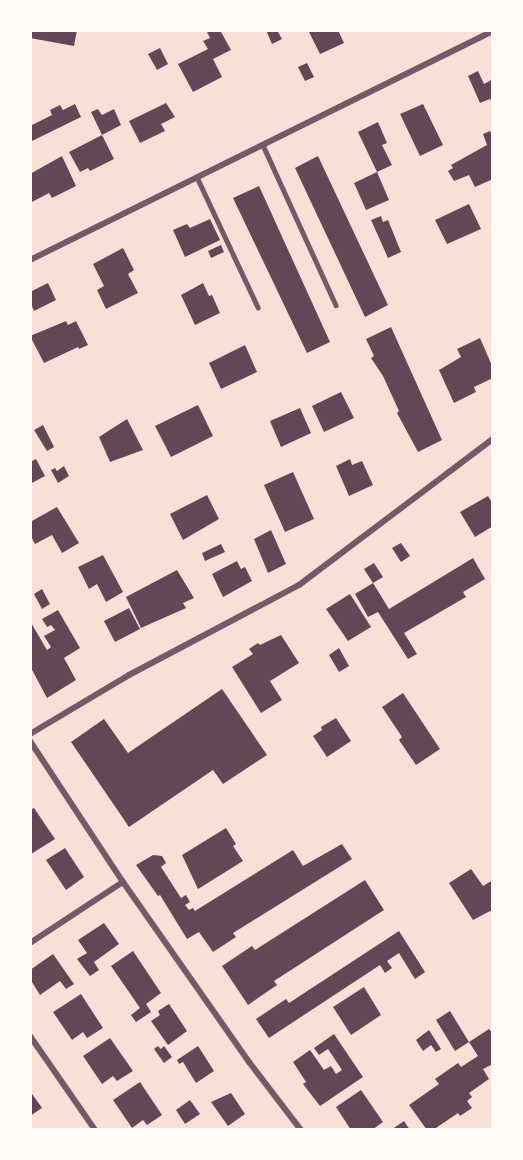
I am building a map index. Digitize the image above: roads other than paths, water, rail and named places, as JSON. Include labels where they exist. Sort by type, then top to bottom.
[{"type":"street","points":[[30,260],[493,31]]},
{"type":"street","points":[[30,734],[129,675],[299,585],[493,439]]},
{"type":"street","points":[[30,741],[123,882],[249,1062],[301,1130]]},
{"type":"street","points":[[30,943],[123,882]]},
{"type":"street","points":[[30,1036],[95,1130]]},
{"type":"lane","points":[[262,145],[336,305]]},
{"type":"lane","points":[[197,177],[258,307]]}]
